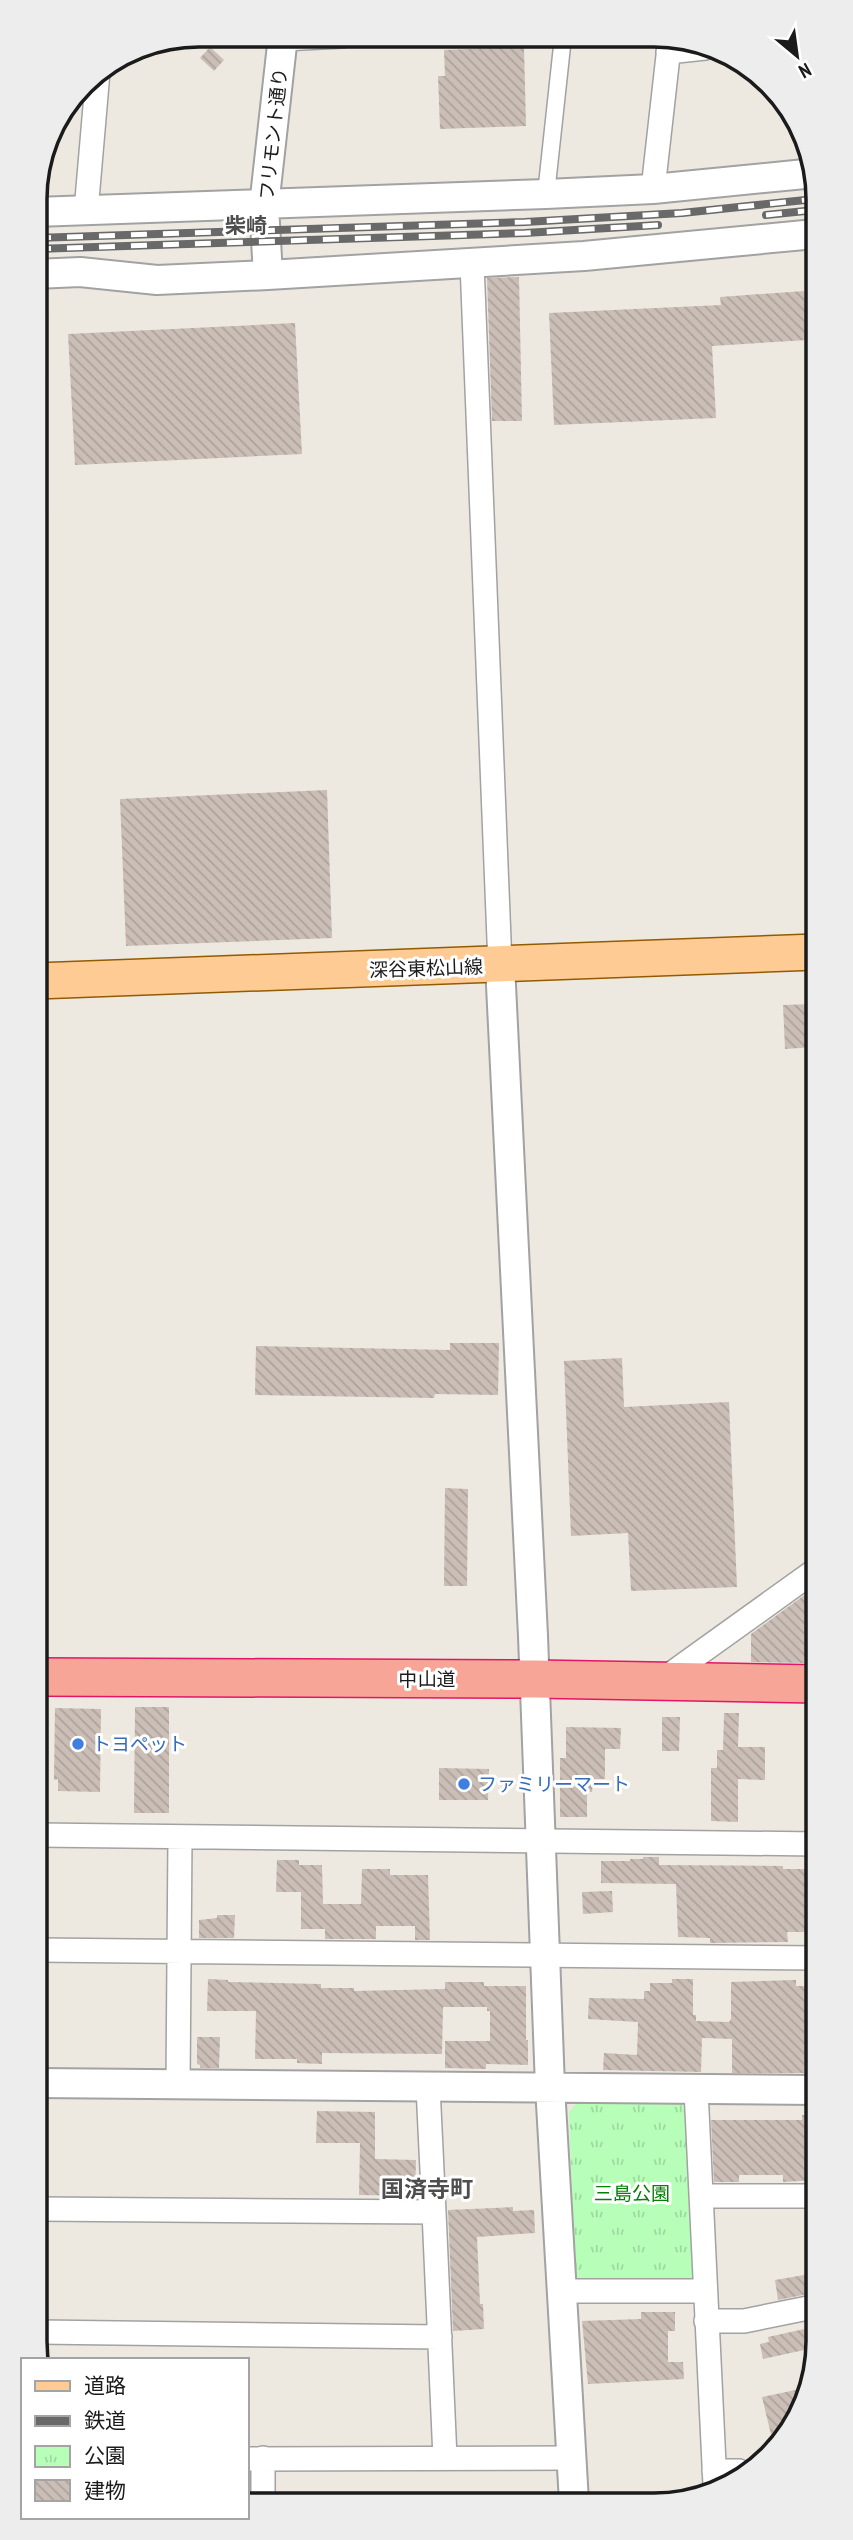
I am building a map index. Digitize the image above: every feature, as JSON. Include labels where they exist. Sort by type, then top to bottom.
[{"type":"highway","name":"中山道","points":[[47,1677],[535,1679],[805,1684]]},
{"type":"main road","name":"深谷東松山線","points":[[48,981],[806,952]]},
{"type":"street","points":[[546,194],[562,47]]},
{"type":"street","name":"フリモント通り","points":[[268,275],[264,206],[282,48]]},
{"type":"street","points":[[653,189],[669,48]]},
{"type":"street","points":[[86,211],[97,87]]},
{"type":"street","points":[[48,212],[264,206],[653,189],[804,174]]},
{"type":"street","points":[[48,273],[80,272],[157,280],[268,275],[584,256],[806,235]]},
{"type":"street","points":[[472,263],[500,965],[547,1956],[550,2087],[574,2493]]},
{"type":"street","points":[[662,1681],[805,1577]]},
{"type":"street","points":[[47,1835],[805,1844]]},
{"type":"street","points":[[178,2084],[180,1837]]},
{"type":"street","points":[[47,1950],[805,1958]]},
{"type":"street","points":[[47,2082],[805,2090]]},
{"type":"street","points":[[428,2087],[445,2458]]},
{"type":"street","points":[[696,2090],[714,2478]]},
{"type":"street","points":[[701,2196],[805,2196]]},
{"type":"street","points":[[47,2209],[433,2212]]},
{"type":"street","points":[[563,2291],[705,2291]]},
{"type":"street","points":[[706,2321],[744,2321],[805,2308]]},
{"type":"street","points":[[47,2332],[440,2337]]},
{"type":"street","points":[[261,2493],[255,2459],[572,2458]]},
{"type":"green space","name":"三島公園","points":[[680,2102],[688,2112],[695,2279],[688,2286],[585,2284],[575,2275],[569,2112],[577,2103]]},
{"type":"building","points":[[524,47],[526,126],[440,129],[438,76],[445,76],[444,50]]},
{"type":"building","points":[[211,48],[224,60],[214,71],[200,58]]},
{"type":"building","points":[[519,277],[522,421],[492,421],[487,278]]},
{"type":"building","points":[[804,291],[806,340],[712,346],[716,418],[554,425],[549,313],[721,305],[720,297]]},
{"type":"building","points":[[295,323],[302,454],[75,465],[68,334]]},
{"type":"building","points":[[327,790],[332,938],[126,946],[120,799]]},
{"type":"building","points":[[806,1004],[806,1048],[785,1049],[783,1005]]},
{"type":"building","points":[[450,1343],[499,1343],[498,1395],[435,1394],[434,1398],[255,1395],[256,1346],[450,1350]]},
{"type":"building","points":[[622,1358],[624,1407],[729,1402],[737,1587],[631,1591],[628,1533],[571,1536],[564,1361]]},
{"type":"building","points":[[445,1488],[468,1489],[467,1586],[444,1586]]},
{"type":"building","points":[[805,1594],[804,1663],[751,1662],[751,1634]]},
{"type":"building","points":[[135,1707],[169,1707],[169,1813],[134,1813]]},
{"type":"building","name":"トヨペット","points":[[55,1708],[101,1709],[100,1792],[58,1791],[58,1779],[54,1780]]},
{"type":"building","points":[[724,1713],[739,1713],[738,1747],[765,1747],[765,1780],[738,1779],[738,1822],[711,1821],[711,1768],[717,1768],[717,1750],[723,1750]]},
{"type":"building","points":[[662,1717],[680,1717],[679,1751],[662,1751]]},
{"type":"building","points":[[566,1727],[621,1728],[620,1749],[605,1749],[605,1779],[593,1779],[592,1792],[587,1792],[587,1817],[560,1817],[560,1758],[566,1758]]},
{"type":"building","name":"ファミリーマート","points":[[439,1768],[489,1769],[488,1800],[439,1800]]},
{"type":"building","points":[[659,1857],[659,1865],[783,1866],[783,1869],[805,1869],[805,1932],[787,1932],[788,1942],[710,1943],[710,1938],[678,1937],[676,1884],[601,1883],[601,1861]]},
{"type":"building","points":[[277,1860],[299,1860],[299,1865],[322,1865],[323,1904],[361,1904],[362,1869],[390,1869],[390,1875],[428,1875],[430,1940],[415,1940],[415,1926],[376,1926],[376,1939],[325,1939],[325,1929],[301,1929],[301,1892],[276,1892]]},
{"type":"building","points":[[612,1891],[613,1912],[583,1914],[582,1892]]},
{"type":"building","points":[[217,1915],[235,1915],[234,1938],[199,1938],[199,1920],[217,1918]]},
{"type":"building","points":[[208,1979],[228,1982],[321,1984],[321,1988],[354,1988],[354,1991],[445,1989],[445,1982],[526,1986],[528,2065],[486,2064],[486,2069],[445,2068],[445,2041],[490,2041],[490,2011],[487,2011],[487,2007],[443,2007],[442,2054],[322,2053],[322,2064],[297,2063],[297,2059],[255,2059],[256,2011],[207,2011]]},
{"type":"building","points":[[672,1979],[693,1979],[693,2015],[696,2015],[696,2021],[729,2022],[731,1982],[796,1980],[796,1986],[805,1986],[804,2073],[732,2073],[732,2039],[702,2038],[701,2072],[603,2070],[604,2053],[637,2055],[638,2022],[588,2019],[589,1998],[644,1999],[644,1991],[650,1991],[650,1983],[672,1983]]},
{"type":"building","points":[[197,2037],[220,2037],[219,2068],[200,2068],[197,2064]]},
{"type":"building","points":[[317,2111],[375,2112],[375,2159],[416,2160],[415,2196],[359,2195],[360,2143],[316,2143]]},
{"type":"building","points":[[802,2115],[805,2115],[805,2181],[783,2182],[783,2175],[739,2175],[739,2182],[714,2182],[711,2120],[802,2120]]},
{"type":"building","points":[[513,2207],[513,2211],[534,2210],[535,2233],[477,2237],[484,2329],[453,2331],[448,2210]]},
{"type":"building","points":[[805,2275],[805,2295],[778,2300],[775,2280]]},
{"type":"building","points":[[641,2312],[675,2312],[675,2331],[668,2331],[668,2362],[683,2362],[684,2379],[588,2384],[582,2321],[641,2319]]},
{"type":"building","points":[[805,2329],[805,2350],[763,2359],[760,2344],[769,2342],[768,2337]]},
{"type":"building","points":[[798,2389],[771,2436],[762,2397]]},
{"type":"railway","points":[[48,238],[525,222],[682,213],[806,200]]},
{"type":"railway","points":[[766,215],[806,211]]},
{"type":"railway","points":[[48,249],[525,233],[658,225]]},
{"type":"place","name":"トヨペット","points":[[78,1744]]},
{"type":"place","name":"ファミリーマート","points":[[464,1784]]},
{"type":"district","name":"柴崎","points":[[246,225]]},
{"type":"district","name":"国済寺町","points":[[427,2188]]}]
